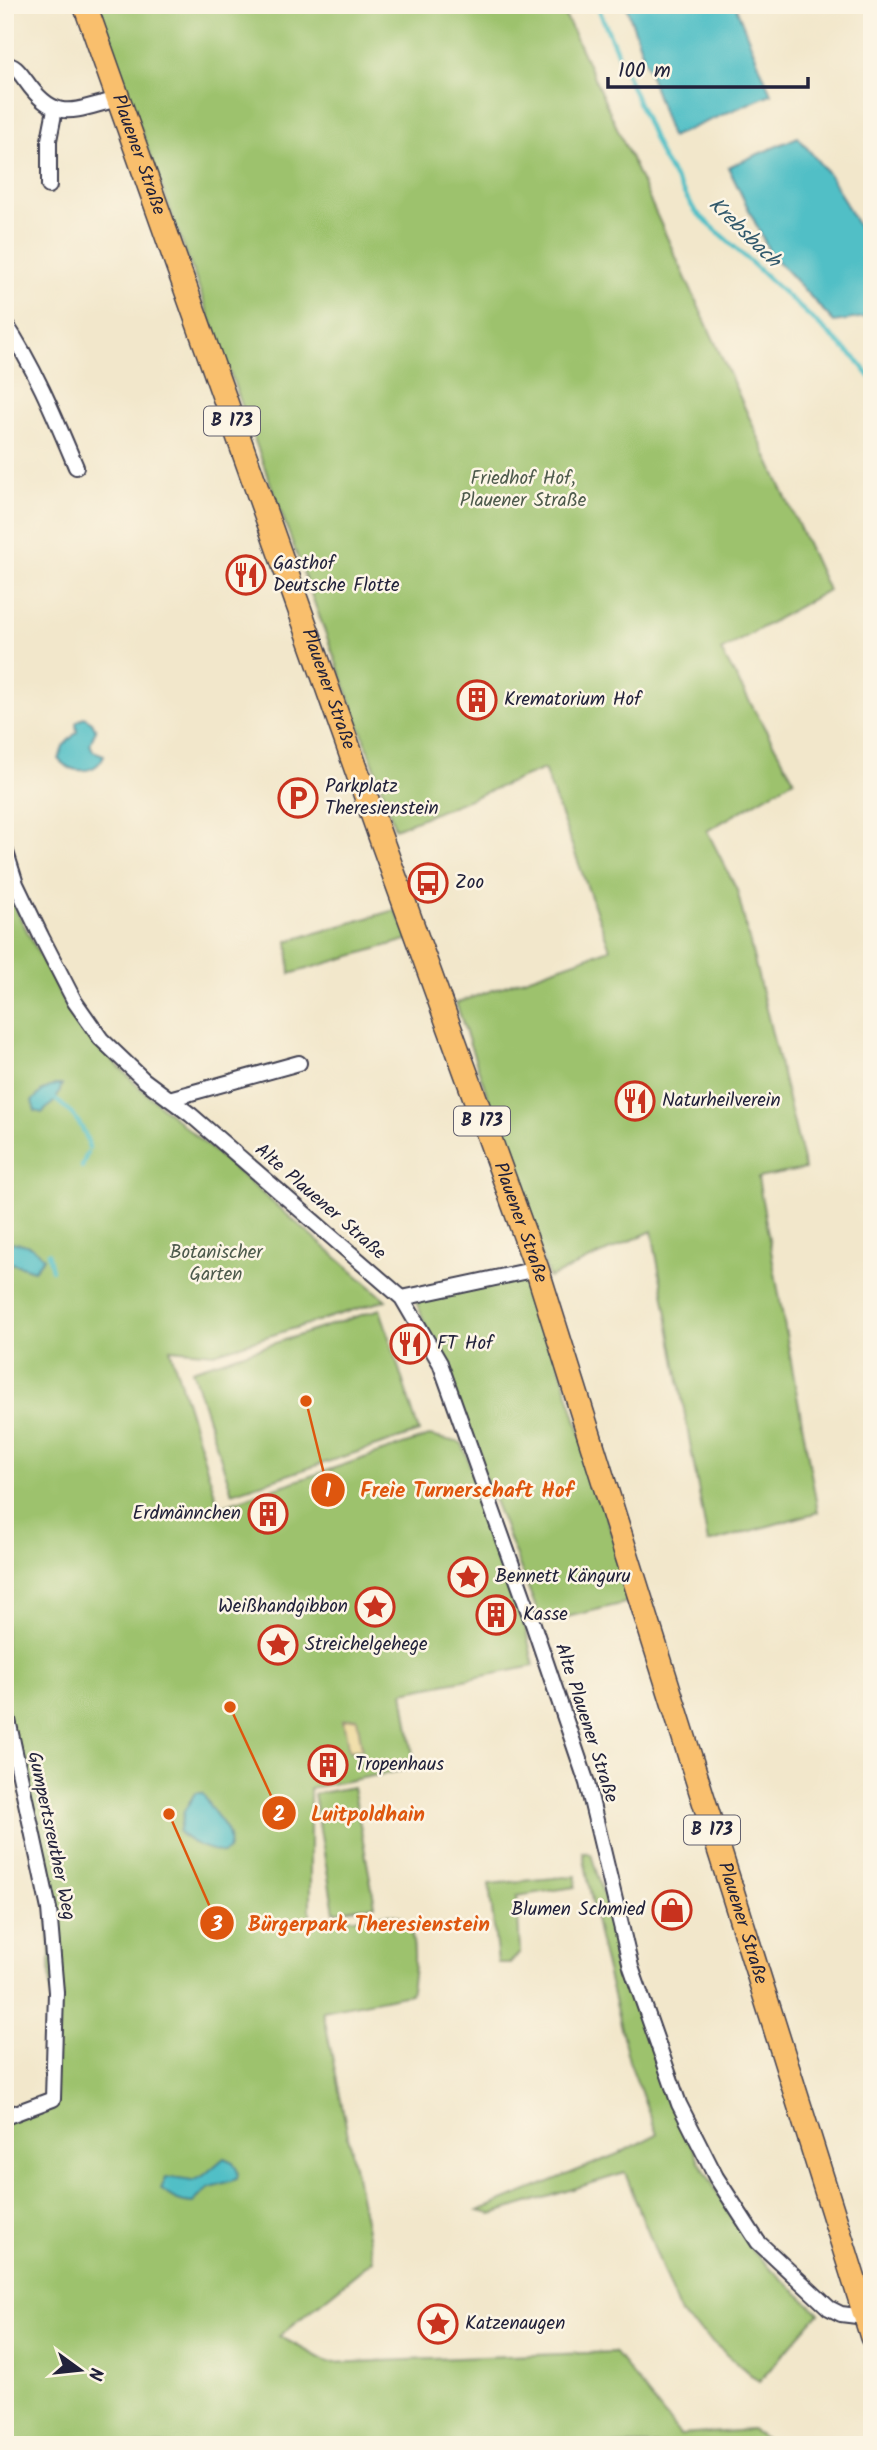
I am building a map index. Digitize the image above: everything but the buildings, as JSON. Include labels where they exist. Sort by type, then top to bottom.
[{"type":"main road","name":"Plauener Straße","points":[[85,5],[373,816],[418,935],[438,1001],[537,1269],[868,2327]]},
{"type":"street","points":[[5,64],[19,71],[37,95],[55,110],[67,111],[118,99]]},
{"type":"street","points":[[49,186],[49,140],[55,110]]},
{"type":"street","points":[[5,323],[47,398],[76,467]]},
{"type":"street","name":"Alte Plauener Straße","points":[[5,849],[16,884],[75,1002],[101,1039],[144,1080],[402,1298],[440,1363],[587,1783],[631,1967],[679,2104],[716,2177],[758,2242],[829,2308],[868,2327]]},
{"type":"street","points":[[169,1099],[299,1063]]},
{"type":"street","points":[[402,1298],[537,1269]]},
{"type":"street","name":"Gumpertsreuther Weg","points":[[5,1706],[49,1909],[56,1992],[53,2099],[5,2116]]},
{"type":"green space","name":"Friedhof Hof, Plauener Straße","points":[[95,5],[559,5],[570,25],[828,590],[721,651],[794,780],[707,831],[737,890],[805,1169],[758,1178],[818,1512],[708,1543],[652,1231],[549,1278],[456,1003],[610,949],[544,769],[395,829]]},
{"type":"green space","name":"Botanischer Garten","points":[[5,873],[15,908],[74,1021],[139,1087],[386,1300],[214,1353],[170,1349],[219,1507],[429,1436],[462,1443],[522,1613],[534,1666],[403,1692],[415,1768],[310,1788],[310,1923],[389,1914],[398,1916],[411,1931],[414,1965],[410,1994],[323,2011],[373,2260],[279,2336],[329,2363],[614,2352],[680,2435],[751,2430],[778,2445],[5,2445],[5,2117],[53,2099],[49,1909],[5,1706]]},
{"type":"green space","points":[[395,910],[410,939],[290,974],[288,941]]},
{"type":"green space","points":[[531,1275],[633,1601],[542,1623],[416,1301]]},
{"type":"green space","points":[[380,1309],[419,1432],[232,1493],[192,1370]]},
{"type":"green space","points":[[353,1787],[375,1905],[334,1912],[314,1794]]},
{"type":"green space","points":[[583,1852],[591,1854],[647,2036],[699,2161],[753,2252],[819,2313],[759,2382],[680,2314],[625,2173],[492,2214],[478,2211],[620,2153],[657,2134],[629,2061],[598,1934]]},
{"type":"green space","points":[[576,1876],[575,1887],[517,1896],[520,1953],[510,1963],[498,1963],[489,1884]]},
{"type":"sand","points":[[357,1718],[362,1749],[349,1751],[343,1720]]},
{"type":"water","points":[[626,5],[735,5],[771,94],[671,137]]},
{"type":"water","points":[[798,137],[831,177],[872,252],[872,316],[834,322],[770,253],[728,167]]},
{"type":"water","points":[[84,717],[92,722],[96,730],[90,744],[93,751],[104,755],[100,762],[90,769],[77,770],[59,760],[63,746],[77,732],[76,723]]},
{"type":"water","points":[[62,1085],[56,1100],[42,1113],[35,1111],[32,1101],[43,1090]]},
{"type":"water","points":[[5,1242],[27,1245],[44,1258],[34,1270],[11,1263],[5,1258]]},
{"type":"water","points":[[195,1793],[202,1793],[228,1832],[228,1850],[223,1853],[193,1843],[179,1832],[184,1811]]},
{"type":"water","points":[[224,2158],[233,2162],[238,2172],[237,2179],[208,2188],[193,2203],[176,2199],[161,2189],[166,2177],[192,2181],[203,2176]]},
{"type":"waterway","name":"Krebsbach","points":[[597,5],[661,156],[695,211],[856,359],[872,379]]},
{"type":"waterway","name":"Krebsbach","points":[[872,424],[867,441],[872,444]]},
{"type":"waterway","points":[[56,1100],[77,1121],[85,1133],[89,1148]]},
{"type":"waterway","points":[[82,1167],[87,1153]]},
{"type":"waterway","points":[[48,1253],[52,1270]]},
{"type":"place","name":"Gasthof Deutsche Flotte","points":[[246,575]]},
{"type":"place","name":"Krematorium Hof","points":[[477,700]]},
{"type":"place","name":"Parkplatz Theresienstein","points":[[298,798]]},
{"type":"place","name":"Zoo","points":[[428,883]]},
{"type":"place","name":"Naturheilverein","points":[[635,1101]]},
{"type":"place","name":"FT Hof","points":[[410,1344]]},
{"type":"place","name":"Freie Turnerschaft Hof","points":[[306,1401]]},
{"type":"place","name":"Erdmännchen","points":[[268,1514]]},
{"type":"place","name":"Bennett Känguru","points":[[468,1577]]},
{"type":"place","name":"Weißhandgibbon","points":[[375,1607]]},
{"type":"place","name":"Kasse","points":[[496,1615]]},
{"type":"place","name":"Streichelgehege","points":[[278,1645]]},
{"type":"place","name":"Luitpoldhain","points":[[230,1707]]},
{"type":"place","name":"Tropenhaus","points":[[328,1765]]},
{"type":"place","name":"Bürgerpark Theresienstein","points":[[169,1814]]},
{"type":"place","name":"Blumen Schmied","points":[[672,1910]]},
{"type":"place","name":"Katzenaugen","points":[[438,2324]]}]
